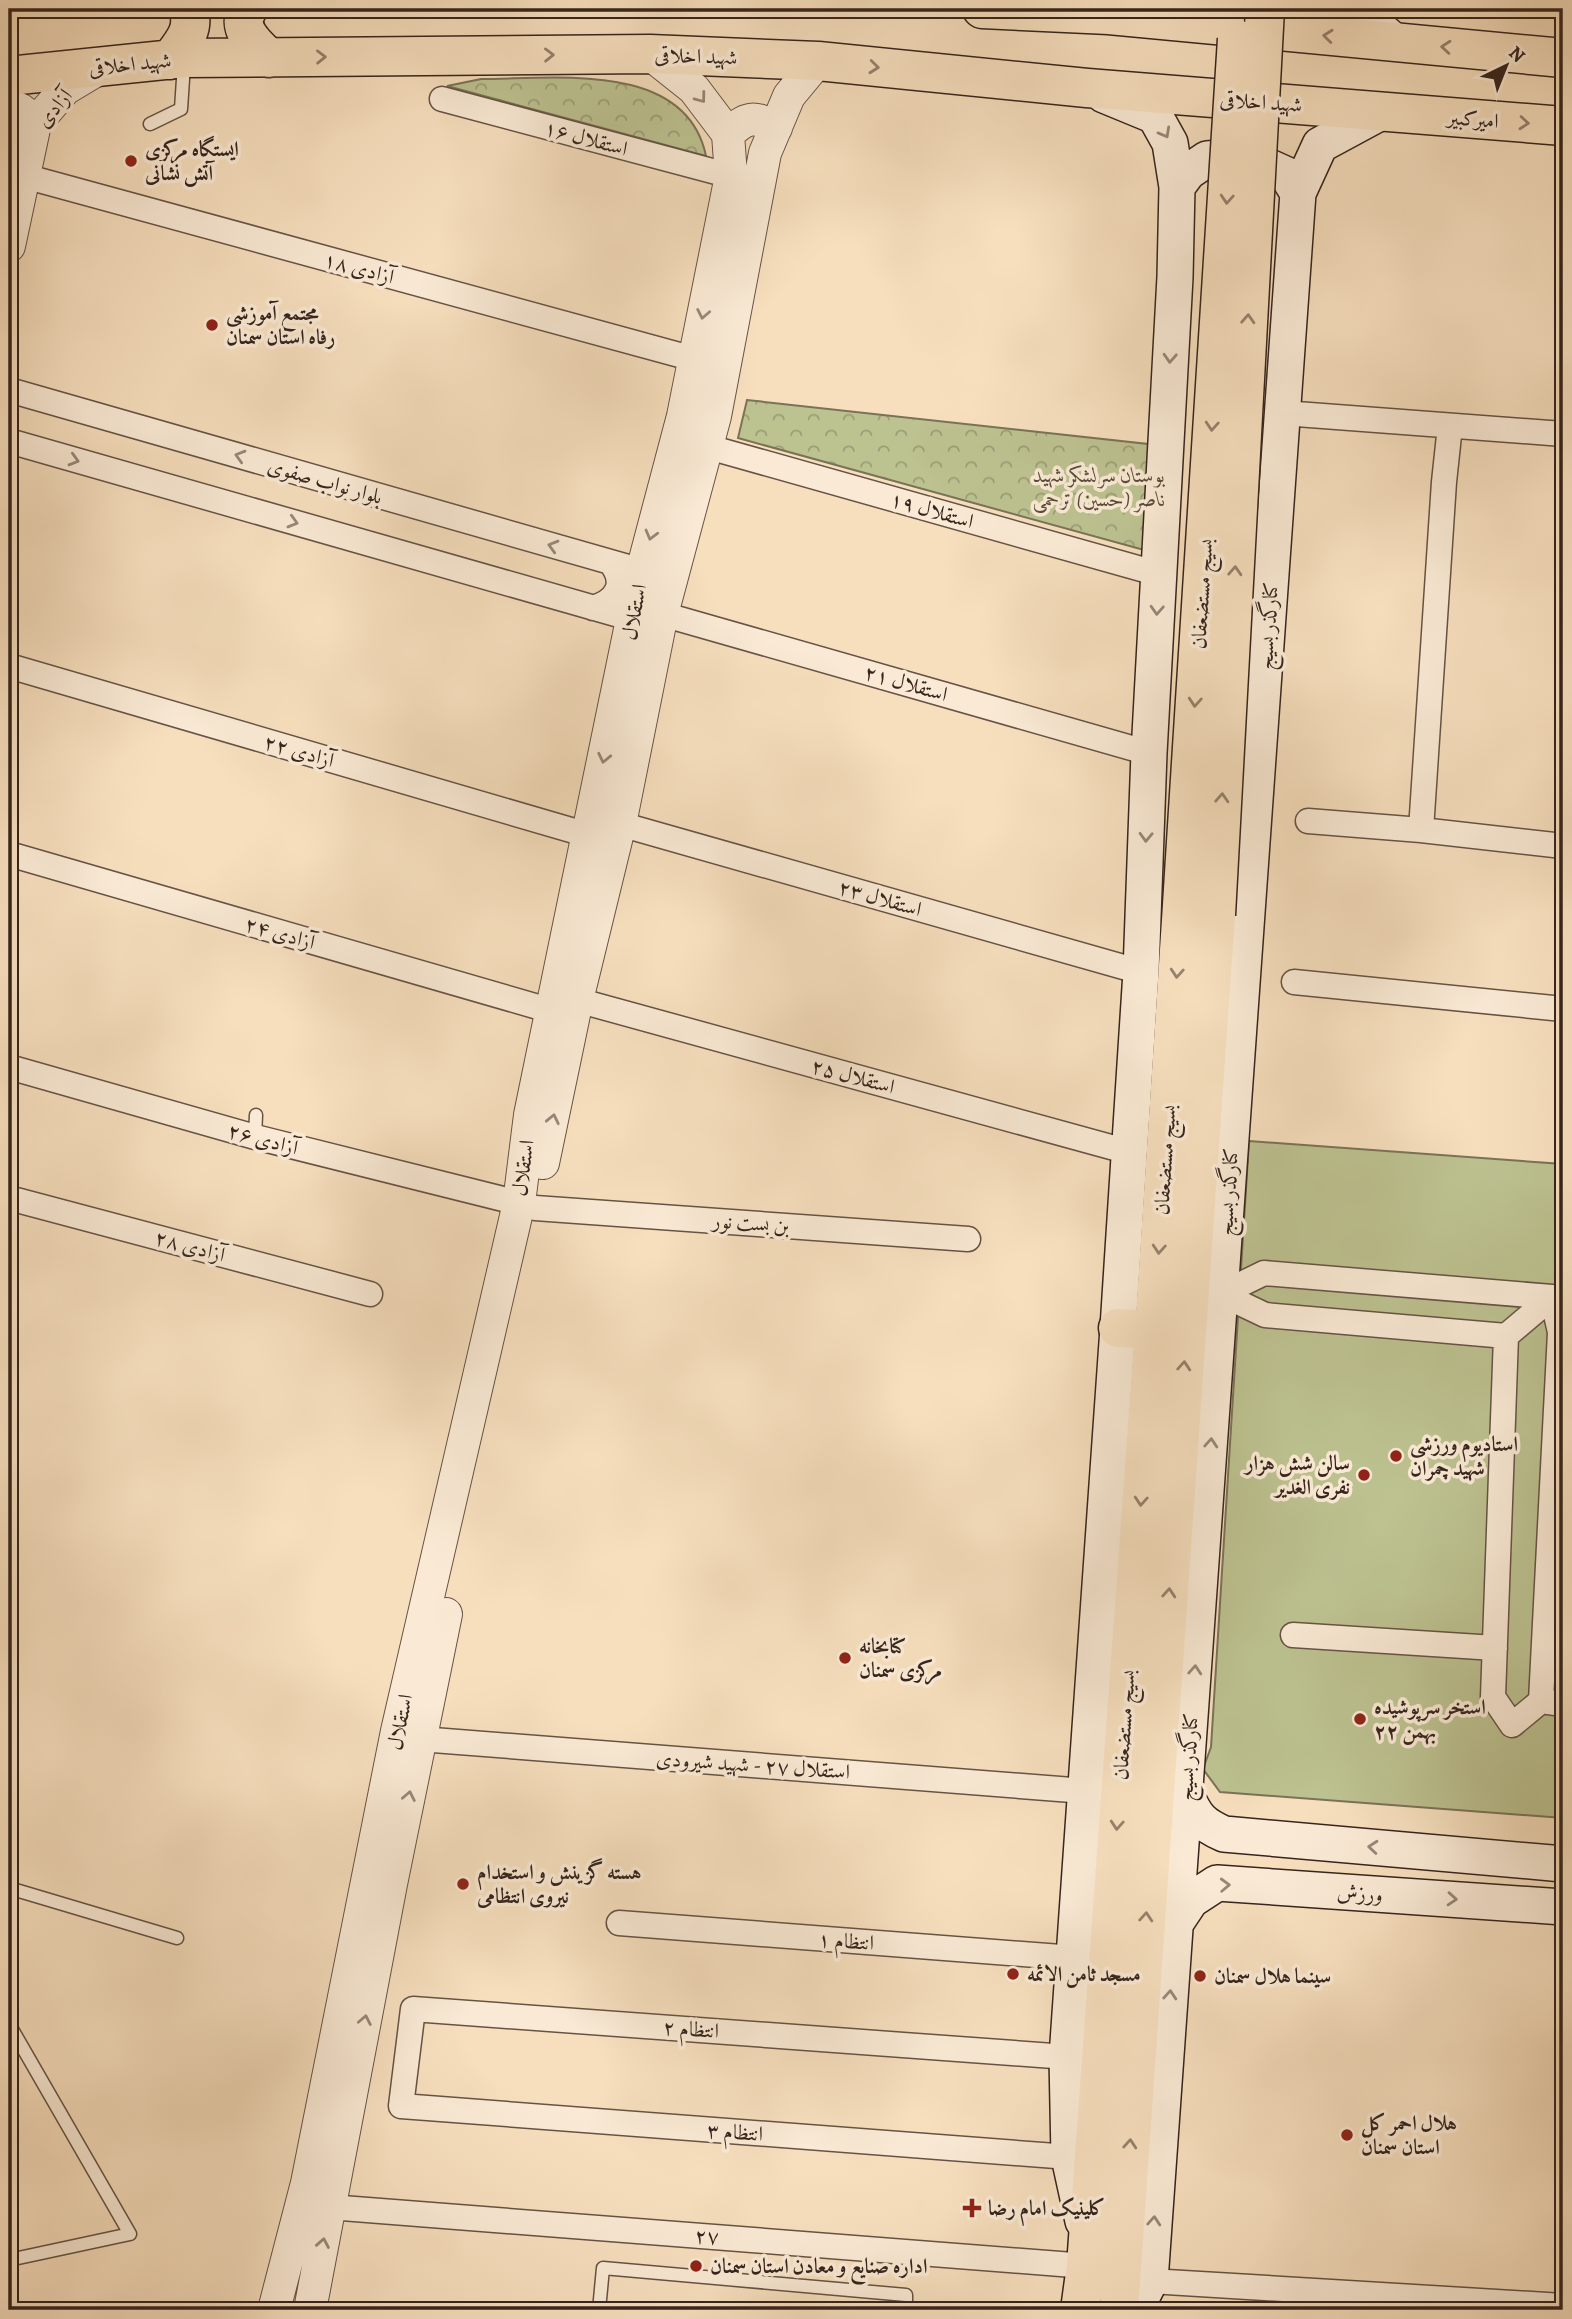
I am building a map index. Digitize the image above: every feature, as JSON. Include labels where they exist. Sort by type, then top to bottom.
[{"type":"main road","points":[[177,59],[190,30],[192,19],[188,9]]},
{"type":"main road","points":[[248,9],[244,15],[244,29],[251,42],[269,58]]},
{"type":"main road","points":[[982,9],[1113,12],[1563,58]]},
{"type":"main road","name":"بسیج مستضعفان","points":[[1119,2310],[1174,1747],[1199,910],[1239,9]]},
{"type":"main road","name":"بسیج مستضعفان","points":[[1080,2310],[1086,2266],[1136,1329],[1199,910],[1265,9]]},
{"type":"main road","points":[[1357,9],[1396,43]]},
{"type":"main road","name":"شهید اخلاقی","points":[[9,76],[177,59],[650,54],[818,61],[1087,88],[1383,111]]},
{"type":"main road","points":[[1086,2266],[1083,2219],[1069,2157],[1067,2057],[1085,1791],[1136,1329],[1129,1152],[1141,972],[1149,752],[1175,277],[1177,187],[1170,143],[1155,116],[1087,88]]},
{"type":"main road","name":"امیرکبیر","points":[[1383,111],[1563,126]]},
{"type":"main road","name":"کنارگذر بسیج","points":[[1142,2295],[1186,1794],[1174,1747],[1221,1294],[1298,193],[1320,145],[1383,111]]},
{"type":"main road","points":[[1177,187],[1188,172],[1206,159],[1245,156],[1287,174],[1298,193]]},
{"type":"main road","points":[[1186,1794],[1196,1817],[1208,1827],[1224,1834],[1563,1864]]},
{"type":"main road","name":"ورزش","points":[[1175,1924],[1191,1900],[1217,1883],[1563,1907]]},
{"type":"street","points":[[650,54],[694,89],[728,134],[744,120],[759,119],[776,128]]},
{"type":"street","name":"استقلال","points":[[527,1206],[565,1006],[588,835],[629,706],[647,617],[715,416],[765,153],[789,96],[818,61]]},
{"type":"street","name":"آزادی","points":[[9,246],[35,124],[65,89],[103,67]]},
{"type":"street","name":"استقلال ۱۶","points":[[442,99],[731,176]]},
{"type":"street","points":[[9,106],[16,107],[35,124]]},
{"type":"street","name":"استقلال","points":[[647,617],[642,571],[683,416],[731,176],[728,134]]},
{"type":"street","name":"آزادی ۱۸","points":[[24,176],[694,359]]},
{"type":"street","name":"بلوار نواب صفوی","points":[[12,393],[642,571]]},
{"type":"street","points":[[1283,413],[1563,434]]},
{"type":"street","points":[[1421,830],[1450,425]]},
{"type":"street","points":[[9,441],[593,608],[647,617]]},
{"type":"street","name":"استقلال ۱۹","points":[[705,446],[1159,574]]},
{"type":"street","points":[[593,608],[606,604],[619,586],[618,577],[610,562]]},
{"type":"street","name":"استقلال ۲۱","points":[[647,617],[1149,752]]},
{"type":"street","name":"آزادی ۲۲","points":[[9,666],[588,835]]},
{"type":"street","name":"استقلال","points":[[274,2310],[307,2183],[397,1731],[525,1262],[527,1206],[523,1113],[565,1006],[620,824],[629,706]]},
{"type":"street","points":[[1308,821],[1563,846]]},
{"type":"street","name":"استقلال ۲۳","points":[[620,824],[1141,972]]},
{"type":"street","name":"آزادی ۲۴","points":[[9,854],[565,1006]]},
{"type":"street","points":[[1294,982],[1563,1009]]},
{"type":"street","name":"استقلال ۲۵","points":[[565,1006],[1129,1152]]},
{"type":"street","name":"آزادی ۲۶","points":[[9,1067],[256,1126],[527,1206]]},
{"type":"street","name":"آزادی ۲۸","points":[[9,1198],[370,1294]]},
{"type":"street","name":"بن بست نور","points":[[527,1206],[968,1238]]},
{"type":"street","points":[[1221,1294],[1264,1273],[1552,1297]]},
{"type":"street","points":[[1221,1294],[1265,1315],[1506,1336],[1552,1297]]},
{"type":"street","points":[[1506,1336],[1493,1697],[1511,1725],[1552,1702],[1560,1332],[1552,1297]]},
{"type":"street","name":"استقلال","points":[[310,2310],[420,1739],[463,1490]]},
{"type":"street","points":[[1293,1635],[1495,1648]]},
{"type":"street","name":"استقلال ۲۷ - شهید شیرودی","points":[[420,1739],[1085,1791]]},
{"type":"street","name":"انتظام ۱","points":[[619,1923],[1074,1958]]},
{"type":"street","name":"انتظام ۲","points":[[401,2106],[413,2008],[1067,2057]]},
{"type":"street","name":"انتظام ۳","points":[[401,2106],[1069,2157]]},
{"type":"street","name":"۲۷","points":[[329,2207],[1086,2266]]},
{"type":"street","points":[[1142,2295],[1563,2306]]},
{"type":"lane","points":[[150,124],[181,109],[177,59]]},
{"type":"lane","points":[[9,1888],[177,1938]]},
{"type":"lane","points":[[9,2024],[130,2234],[9,2260]]},
{"type":"lane","points":[[600,2310],[603,2269],[906,2295],[906,2310]]},
{"type":"green space","points":[[579,78],[645,89],[673,103],[694,125],[706,156],[447,86],[481,79]]},
{"type":"green space","name":"بوستان سرلشکر شهید ناصر (حسین) ترحمی","points":[[747,400],[1157,445],[1144,550],[738,438]]},
{"type":"green space","name":"استادیوم ورزشی شهید چمران","points":[[1249,1141],[1563,1164],[1563,1818],[1220,1792],[1203,1769],[1211,1747]]},
{"type":"place","name":"ایستگاه مرکزی آتش نشانی","points":[[131,161]]},
{"type":"place","name":"مجتمع آموزشی رفاه استان سمنان","points":[[212,325]]},
{"type":"place","name":"استادیوم ورزشی شهید چمران","points":[[1396,1456]]},
{"type":"place","name":"سالن شش هزار نفری الغدیر","points":[[1364,1475]]},
{"type":"place","name":"کتابخانه مرکزی سمنان","points":[[845,1658]]},
{"type":"place","name":"استخر سرپوشیده ۲۲ بهمن","points":[[1360,1719]]},
{"type":"place","name":"هسته گزینش و استخدام نیروی انتظامی","points":[[463,1884]]},
{"type":"place","name":"مسجد ثامن الائمه","points":[[1013,1974]]},
{"type":"place","name":"سینما هلال سمنان","points":[[1200,1976]]},
{"type":"place","name":"هلال احمر کل استان سمنان","points":[[1347,2135]]},
{"type":"place","name":"کلینیک امام رضا","points":[[972,2208]]},
{"type":"place","name":"اداره صنایع و معادن استان سمنان","points":[[696,2266]]}]
